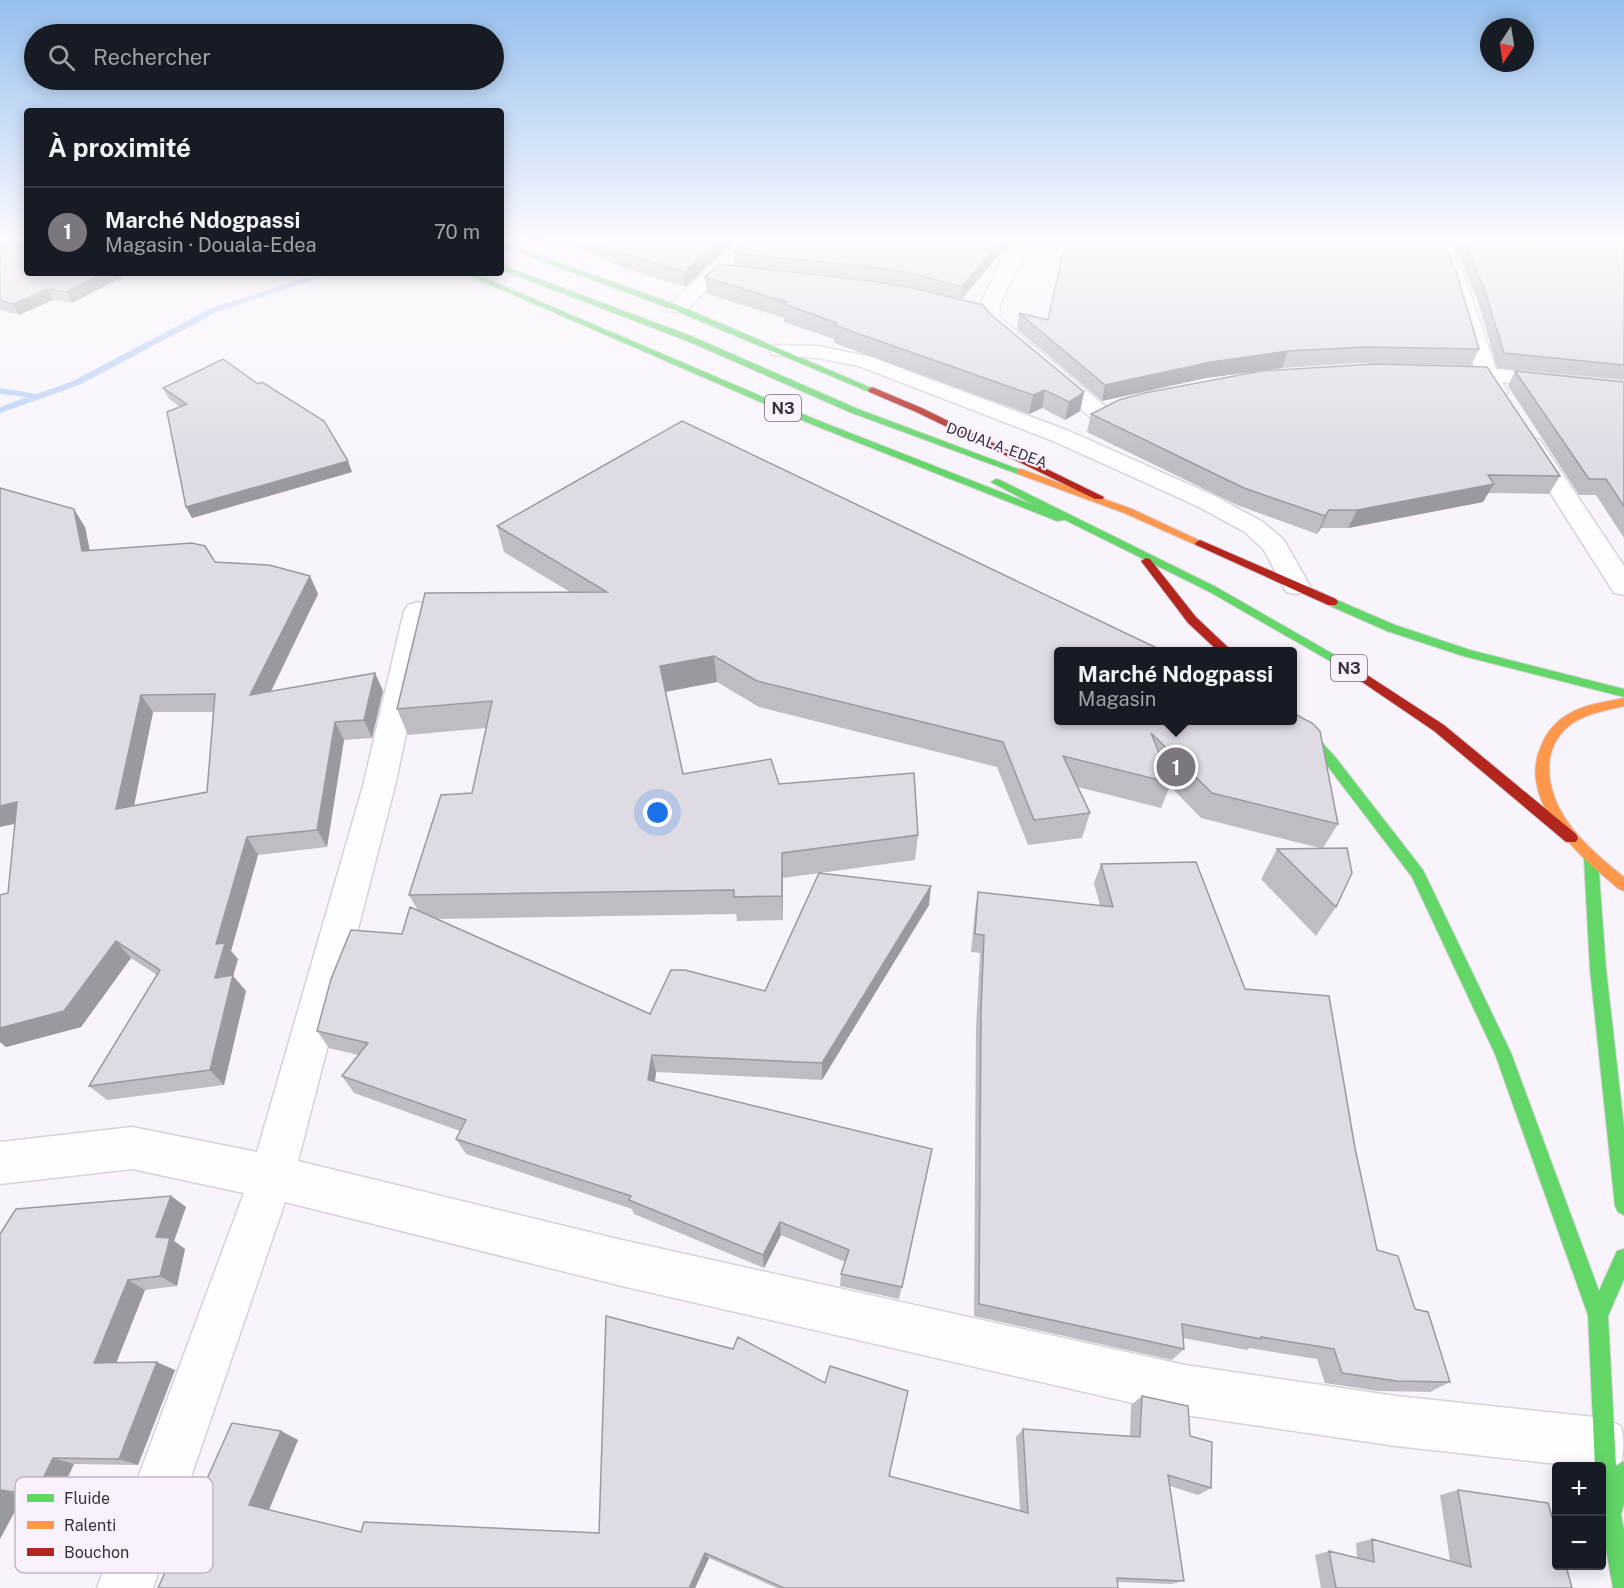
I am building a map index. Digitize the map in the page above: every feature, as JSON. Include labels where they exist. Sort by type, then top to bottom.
[{"type":"main road","name":"N3","points":[[563,314],[814,422],[1102,535],[1244,604],[1336,659],[1419,714],[1571,838],[1591,859],[1624,885]]},
{"type":"main road","name":"DOUALA-EDEA","points":[[624,314],[687,338],[855,411],[1102,535]]},
{"type":"main road","name":"N3","points":[[692,314],[919,410],[1128,511],[1390,628],[1467,653],[1624,693]]},
{"type":"main road","name":"DOUALA-EDEA","points":[[855,411],[1128,511]]},
{"type":"main road","points":[[1141,554],[1192,620],[1222,647]]},
{"type":"main road","name":"N3","points":[[1571,838],[1550,803],[1540,771],[1545,744],[1561,724],[1587,709],[1624,702]]},
{"type":"main road","points":[[1297,723],[1331,762],[1418,874],[1503,1053],[1598,1315],[1614,1458],[1610,1515],[1624,1588]]},
{"type":"main road","points":[[1591,859],[1599,969],[1624,1206]]},
{"type":"main road","points":[[1598,1315],[1624,1258]]},
{"type":"main road","points":[[1610,1515],[1614,1458]]},
{"type":"street","points":[[978,314],[988,317],[1098,412]]},
{"type":"street","points":[[1469,314],[1486,374],[1624,587]]},
{"type":"street","points":[[780,351],[818,352],[864,361],[1061,436],[1206,501],[1254,527],[1275,546],[1296,586]]},
{"type":"street","points":[[1431,372],[1486,374],[1624,389]]},
{"type":"street","points":[[1061,436],[1098,412],[1120,407]]},
{"type":"street","points":[[165,1477],[272,1177],[379,786],[418,611]]},
{"type":"street","points":[[0,1163],[132,1148],[272,1177],[622,1263],[1185,1390],[1396,1421],[1614,1458]]},
{"type":"street","points":[[125,1588],[130,1573]]},
{"type":"building","points":[[812,314],[990,314],[1084,392],[1069,402],[1045,390],[1033,395],[834,325],[837,323]]},
{"type":"building","points":[[1020,314],[1048,320],[1049,314],[1469,314],[1479,349],[1366,347],[1288,351],[1211,362],[1105,385]]},
{"type":"building","points":[[1492,314],[1624,314],[1624,365],[1504,353]]},
{"type":"building","points":[[223,359],[258,384],[262,382],[324,421],[348,461],[186,507],[167,412],[187,404],[163,388]]},
{"type":"building","points":[[1374,364],[1487,367],[1560,476],[1488,475],[1494,484],[1357,510],[1329,510],[1325,516],[1244,488],[1091,414],[1119,400],[1144,393],[1261,371]]},
{"type":"building","points":[[1515,371],[1624,382],[1624,506],[1606,479],[1589,479]]},
{"type":"building","points":[[682,421],[1155,647],[1054,647],[1054,725],[1297,725],[1297,715],[1312,723],[1320,731],[1338,824],[1212,793],[1151,733],[1171,783],[1063,756],[1090,813],[1034,820],[1003,742],[757,681],[714,656],[660,666],[683,774],[771,759],[779,784],[914,773],[918,835],[782,853],[782,896],[734,897],[734,890],[409,895],[441,795],[472,793],[492,701],[397,709],[425,593],[607,592],[497,526]]},
{"type":"building","points":[[0,488],[74,509],[82,551],[192,543],[205,546],[215,562],[269,565],[310,576],[250,695],[375,673],[364,720],[335,722],[317,830],[247,837],[216,944],[225,943],[215,978],[233,975],[210,1070],[89,1086],[160,970],[116,941],[64,1011],[0,1028],[0,895],[8,893],[17,802],[0,806]],"holes":[[[215,694],[207,792],[116,809],[141,695]]]},
{"type":"building","points":[[1347,848],[1352,873],[1336,907],[1277,849]]},
{"type":"building","points":[[1196,862],[1245,989],[1329,996],[1355,1148],[1377,1250],[1398,1256],[1415,1309],[1428,1312],[1450,1382],[1397,1381],[1342,1373],[1334,1349],[1261,1337],[1261,1339],[1182,1324],[1184,1349],[979,1304],[981,1011],[984,935],[975,934],[978,892],[1113,907],[1101,864]]},
{"type":"building","points":[[819,873],[931,886],[822,1063],[652,1055],[648,1080],[932,1149],[902,1287],[841,1274],[849,1250],[780,1222],[763,1255],[629,1200],[631,1196],[456,1139],[466,1120],[342,1076],[368,1043],[317,1031],[331,979],[351,930],[402,934],[410,907],[650,1014],[671,970],[685,970],[765,991]]},
{"type":"building","points":[[171,1196],[156,1237],[170,1238],[160,1276],[128,1280],[94,1363],[157,1362],[119,1459],[53,1458],[44,1477],[15,1477],[15,1492],[0,1491],[0,1234],[16,1209]]},
{"type":"building","points":[[606,1316],[733,1349],[738,1337],[825,1383],[830,1366],[908,1391],[889,1476],[1028,1513],[1023,1429],[1140,1437],[1142,1396],[1188,1406],[1190,1436],[1212,1442],[1211,1488],[1168,1475],[1184,1581],[1117,1578],[1118,1588],[784,1588],[705,1553],[689,1588],[158,1588],[165,1573],[213,1573],[213,1477],[208,1477],[232,1423],[281,1431],[249,1505],[361,1532],[364,1522],[599,1533]]},
{"type":"building","points":[[1458,1490],[1548,1503],[1552,1517],[1552,1570],[1567,1570],[1572,1588],[1336,1588],[1329,1551],[1374,1562],[1372,1539],[1471,1567]]},
{"type":"waterway","points":[[0,410],[76,383],[206,314]]},
{"type":"waterway","points":[[0,391],[33,395]]},
{"type":"traffic: fast","points":[[563,314],[814,422],[1061,519]]},
{"type":"traffic: fast","points":[[625,314],[688,338],[855,411],[1021,472]]},
{"type":"traffic: fast","points":[[692,314],[872,390]]},
{"type":"traffic: fast","points":[[996,482],[1212,589],[1341,662]]},
{"type":"traffic: fast","points":[[1332,602],[1391,628],[1467,653],[1624,693]]},
{"type":"traffic: fast","points":[[1297,723],[1331,761],[1418,874],[1503,1053],[1598,1315]]},
{"type":"traffic: fast","points":[[1591,859],[1598,969],[1624,1206]]},
{"type":"traffic: fast","points":[[1624,1258],[1598,1315],[1603,1444],[1610,1514],[1624,1588]]},
{"type":"traffic: fast","points":[[1610,1514],[1624,1472]]},
{"type":"traffic: slow","points":[[1021,472],[1128,511],[1200,543]]},
{"type":"traffic: slow","points":[[1624,702],[1583,712],[1571,718],[1549,741],[1543,759],[1543,779],[1547,797],[1555,815],[1580,846],[1624,885]]},
{"type":"traffic: jam","points":[[872,390],[919,410],[1099,497]]},
{"type":"traffic: jam","points":[[1200,543],[1332,602]]},
{"type":"traffic: jam","points":[[1146,561],[1192,620],[1222,647]]},
{"type":"traffic: jam","points":[[1341,662],[1439,728],[1571,838]]},
{"type":"place","name":"Marché Ndogpassi","points":[[1176,767]]}]
